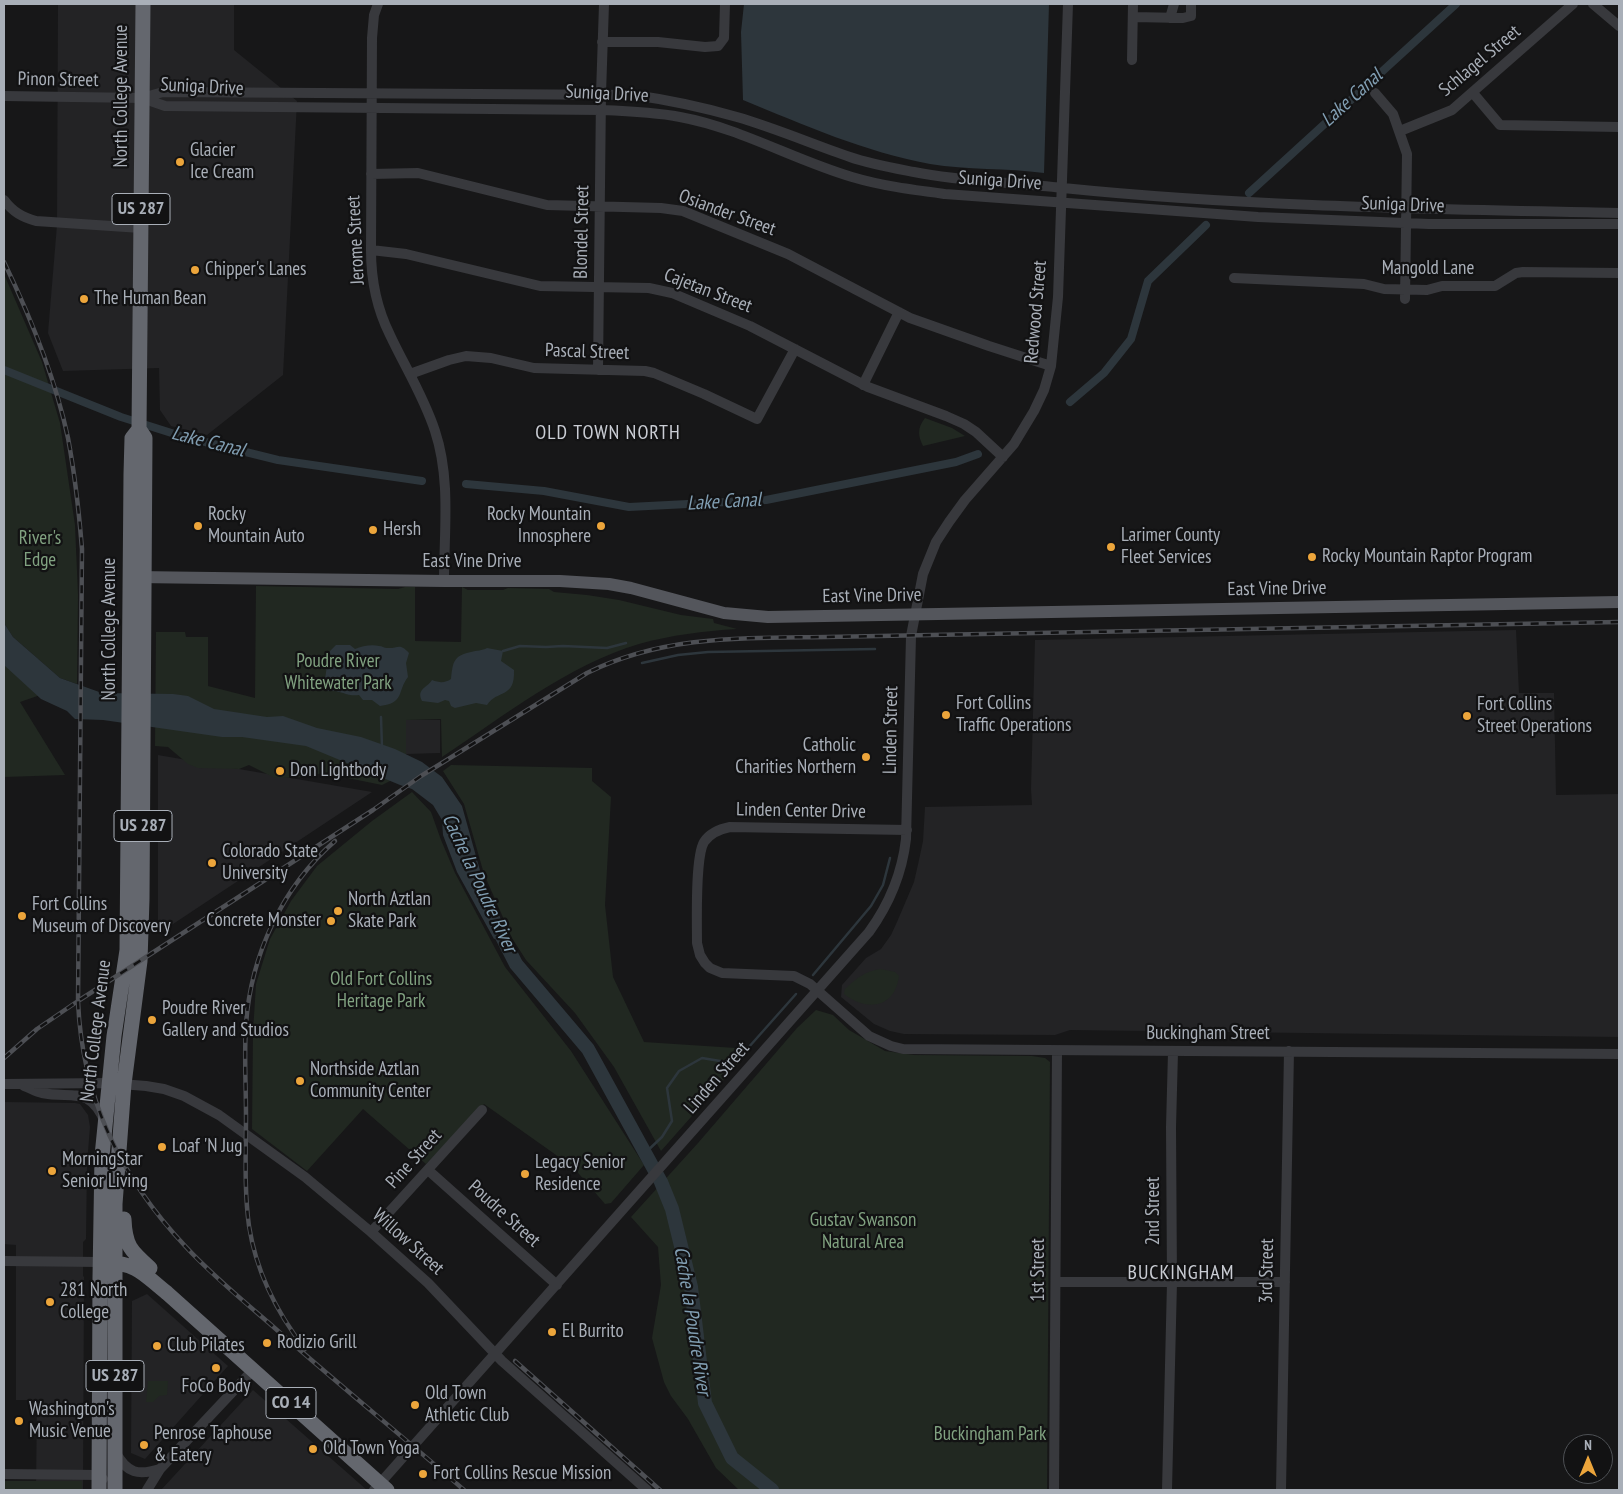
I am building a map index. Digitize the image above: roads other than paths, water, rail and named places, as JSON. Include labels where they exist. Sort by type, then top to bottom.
[{"type":"highway","name":"North College Avenue","points":[[99,1490],[107,1262],[117,1181],[114,1036],[127,950],[136,754],[137,578],[132,438],[139,422],[143,4]]},
{"type":"highway","name":"North College Avenue","points":[[114,1490],[116,1453],[102,1156],[105,1122],[116,1084]]},
{"type":"highway","name":"CO 14","points":[[117,1181],[124,1206],[124,1233],[127,1243],[136,1256],[161,1279],[167,1293]]},
{"type":"highway","name":"CO 14","points":[[107,1262],[123,1263],[135,1267],[167,1293],[380,1488]]},
{"type":"main road","name":"East Vine Drive","points":[[137,578],[560,581],[609,584],[631,588],[706,609],[742,616],[768,617],[1619,602]]},
{"type":"street","name":"Jerome Street","points":[[378,4],[374,15],[372,38],[370,250],[372,274],[383,318],[430,414],[441,450],[445,490],[444,581]]},
{"type":"street","name":"Blondel Street","points":[[598,370],[601,94],[604,4]]},
{"type":"street","points":[[602,42],[658,42],[706,47],[718,46],[724,38],[725,4]]},
{"type":"street","name":"Redwood Street","points":[[914,614],[923,574],[936,542],[965,500],[1014,444],[1044,390],[1051,366],[1058,297],[1068,4]]},
{"type":"street","points":[[1132,60],[1133,4]]},
{"type":"street","points":[[1170,18],[1174,4]]},
{"type":"street","points":[[1133,17],[1183,18],[1191,16],[1190,4]]},
{"type":"street","name":"Schlagel Street","points":[[1400,131],[1452,110],[1573,4]]},
{"type":"street","points":[[1593,4],[1619,26]]},
{"type":"street","name":"Suniga Drive","points":[[142,98],[163,92],[634,95],[682,102],[775,129],[853,158],[914,172],[963,180],[1203,200],[1407,210],[1619,213]]},
{"type":"street","points":[[1473,92],[1500,125],[1619,127]]},
{"type":"street","points":[[1375,93],[1393,114],[1408,154],[1405,294]]},
{"type":"street","name":"Pinon Street","points":[[4,96],[142,98]]},
{"type":"street","name":"Suniga Drive","points":[[142,98],[165,106],[601,110],[634,112],[681,117],[729,131],[852,177],[902,188],[946,194],[1258,217],[1406,223],[1619,224]]},
{"type":"street","name":"Osiander Street","points":[[371,174],[418,173],[547,205],[661,208],[683,211],[788,254],[910,318],[1051,366]]},
{"type":"street","points":[[4,200],[11,210],[24,218],[53,223],[141,228]]},
{"type":"street","name":"Cajetan Street","points":[[370,250],[406,254],[540,286],[649,288],[662,290],[750,326],[863,385],[964,424],[976,432],[1003,457]]},
{"type":"street","name":"Mangold Lane","points":[[1234,278],[1364,284],[1405,294],[1442,286],[1495,286],[1516,273],[1523,272],[1619,273]]},
{"type":"street","points":[[863,385],[899,312]]},
{"type":"street","name":"Pascal Street","points":[[410,374],[441,362],[466,356],[492,358],[534,368],[645,371],[654,373],[758,419],[795,349]]},
{"type":"street","name":"Linden Street","points":[[380,1488],[495,1354],[870,932],[886,906],[901,869],[907,830],[911,636],[914,614]]},
{"type":"street","name":"Linden Center Drive","points":[[817,991],[805,981],[794,976],[722,973],[705,963],[700,955],[697,942],[699,858],[705,842],[714,833],[730,827],[907,830]]},
{"type":"street","name":"Buckingham Street","points":[[817,991],[869,1036],[891,1046],[914,1049],[1619,1054]]},
{"type":"street","name":"1st Street","points":[[1054,1490],[1058,1051]]},
{"type":"street","name":"2nd Street","points":[[1167,1490],[1172,1282],[1171,1128],[1173,1052]]},
{"type":"street","name":"3rd Street","points":[[1281,1490],[1289,1052]]},
{"type":"street","name":"Willow Street","points":[[4,1084],[116,1084],[146,1086],[192,1100],[209,1109],[246,1133],[305,1177],[371,1232],[428,1283],[495,1354],[647,1490]]},
{"type":"street","points":[[18,1084],[42,1093],[74,1094],[83,1097],[97,1107],[105,1122]]},
{"type":"street","name":"Pine Street","points":[[371,1232],[482,1110]]},
{"type":"street","name":"Poudre Street","points":[[428,1170],[557,1285]]},
{"type":"street","points":[[4,1261],[107,1262]]},
{"type":"street","points":[[1056,1282],[1285,1282]]},
{"type":"street","points":[[148,1490],[160,1469],[253,1370]]},
{"type":"street","points":[[116,1453],[126,1467],[136,1472],[149,1472],[160,1469]]},
{"type":"street","points":[[4,1478],[22,1477],[34,1473]]},
{"type":"street","points":[[4,1474],[99,1475],[114,1490]]},
{"type":"water","points":[[744,4],[1049,4],[1044,173],[944,166],[906,159],[835,137],[743,100],[741,32]]},
{"type":"water","points":[[4,623],[13,637],[60,678],[102,693],[173,694],[188,696],[214,709],[267,717],[283,716],[317,728],[361,737],[395,749],[422,762],[442,777],[462,806],[481,874],[507,934],[494,939],[457,872],[443,835],[442,820],[433,805],[412,789],[306,746],[242,737],[222,737],[103,720],[75,719],[67,711],[41,699],[4,665]]},
{"type":"water","points":[[336,645],[350,645],[355,649],[373,645],[387,648],[401,647],[406,650],[409,653],[406,663],[408,677],[397,699],[380,706],[372,700],[363,700],[359,695],[328,691],[324,686],[329,652]]},
{"type":"water","points":[[487,648],[503,651],[501,661],[514,670],[514,679],[509,690],[491,700],[487,705],[476,703],[455,708],[451,706],[449,701],[445,700],[438,703],[422,701],[421,691],[432,680],[442,682],[451,679],[453,664],[457,658],[473,651]]},
{"type":"waterway","name":"Lake Canal","points":[[1249,193],[1456,4]]},
{"type":"waterway","name":"Lake Canal","points":[[1070,402],[1104,373],[1131,339],[1148,281],[1206,225]]},
{"type":"waterway","name":"Lake Canal","points":[[4,370],[121,417],[181,436],[278,460],[422,481]]},
{"type":"waterway","name":"Lake Canal","points":[[466,484],[544,491],[629,507],[766,500],[956,462],[978,454]]},
{"type":"waterway","points":[[503,651],[520,646],[607,648],[626,643]]},
{"type":"waterway","points":[[642,663],[678,655],[708,652],[875,649]]},
{"type":"waterway","points":[[381,717],[382,748]]},
{"type":"waterway","points":[[813,975],[871,906],[883,885],[890,858]]},
{"type":"waterway","name":"Cache la Poudre River","points":[[493,919],[516,964],[588,1049],[661,1182],[672,1209],[691,1287],[705,1403],[732,1458],[772,1490]]},
{"type":"waterway","points":[[645,1153],[662,1137],[672,1121],[667,1088],[679,1071],[702,1058],[732,1063],[740,1057],[796,994]]},
{"type":"railway","points":[[4,262],[33,326],[63,415],[73,466],[78,507],[82,549],[78,1001],[81,1037],[87,1071],[97,1103],[109,1134],[124,1164],[142,1193],[186,1247],[237,1296],[464,1490]]},
{"type":"railway","points":[[4,1058],[37,1029],[78,1001],[373,810],[421,776],[587,673],[645,651],[704,641],[765,638],[1619,622]]},
{"type":"railway","points":[[305,1349],[285,1321],[269,1291],[252,1243],[246,1198],[246,1024],[249,998],[255,973],[262,948],[272,924],[299,879],[335,841]]},
{"type":"railway","points":[[515,1361],[660,1490]]},
{"type":"place","name":"Glacier Ice Cream","points":[[180,162]]},
{"type":"place","name":"Chipper's Lanes","points":[[195,270]]},
{"type":"place","name":"The Human Bean","points":[[84,299]]},
{"type":"place","name":"Rocky Mountain Auto","points":[[198,526]]},
{"type":"place","name":"Rocky Mountain Innosphere","points":[[601,526]]},
{"type":"place","name":"Hersh","points":[[373,530]]},
{"type":"place","name":"Larimer County Fleet Services","points":[[1111,547]]},
{"type":"place","name":"Rocky Mountain Raptor Program","points":[[1312,557]]},
{"type":"place","name":"Fort Collins Traffic Operations","points":[[946,715]]},
{"type":"place","name":"Fort Collins Street Operations","points":[[1467,716]]},
{"type":"place","name":"Catholic Charities Northern","points":[[866,757]]},
{"type":"place","name":"Don Lightbody","points":[[280,771]]},
{"type":"place","name":"Colorado State University","points":[[212,863]]},
{"type":"place","name":"North Aztlan Skate Park","points":[[338,911]]},
{"type":"place","name":"Fort Collins Museum of Discovery","points":[[22,916]]},
{"type":"place","name":"Concrete Monster","points":[[331,921]]},
{"type":"place","name":"Poudre River Gallery and Studios","points":[[152,1020]]},
{"type":"place","name":"Northside Aztlan Community Center","points":[[300,1081]]},
{"type":"place","name":"Loaf 'N Jug","points":[[162,1147]]},
{"type":"place","name":"MorningStar Senior Living","points":[[52,1171]]},
{"type":"place","name":"Legacy Senior Residence","points":[[525,1174]]},
{"type":"place","name":"281 North College","points":[[50,1302]]},
{"type":"place","name":"El Burrito","points":[[552,1332]]},
{"type":"place","name":"Rodizio Grill","points":[[267,1343]]},
{"type":"place","name":"Club Pilates","points":[[157,1346]]},
{"type":"place","name":"FoCo Body","points":[[216,1368]]},
{"type":"place","name":"Old Town Athletic Club","points":[[415,1405]]},
{"type":"place","name":"Washington's Music Venue","points":[[19,1421]]},
{"type":"place","name":"Penrose Taphouse & Eatery","points":[[144,1445]]},
{"type":"place","name":"Old Town Yoga","points":[[313,1449]]},
{"type":"place","name":"Fort Collins Rescue Mission","points":[[423,1474]]},
{"type":"district","name":"OLD TOWN NORTH","points":[[608,433]]},
{"type":"district","name":"BUCKINGHAM","points":[[1181,1273]]},
{"type":"park label","name":"River's Edge","points":[[40,550]]},
{"type":"park label","name":"Poudre River Whitewater Park","points":[[338,673]]},
{"type":"park label","name":"Old Fort Collins Heritage Park","points":[[381,991]]},
{"type":"park label","name":"Gustav Swanson Natural Area","points":[[863,1232]]},
{"type":"park label","name":"Buckingham Park","points":[[990,1435]]}]
